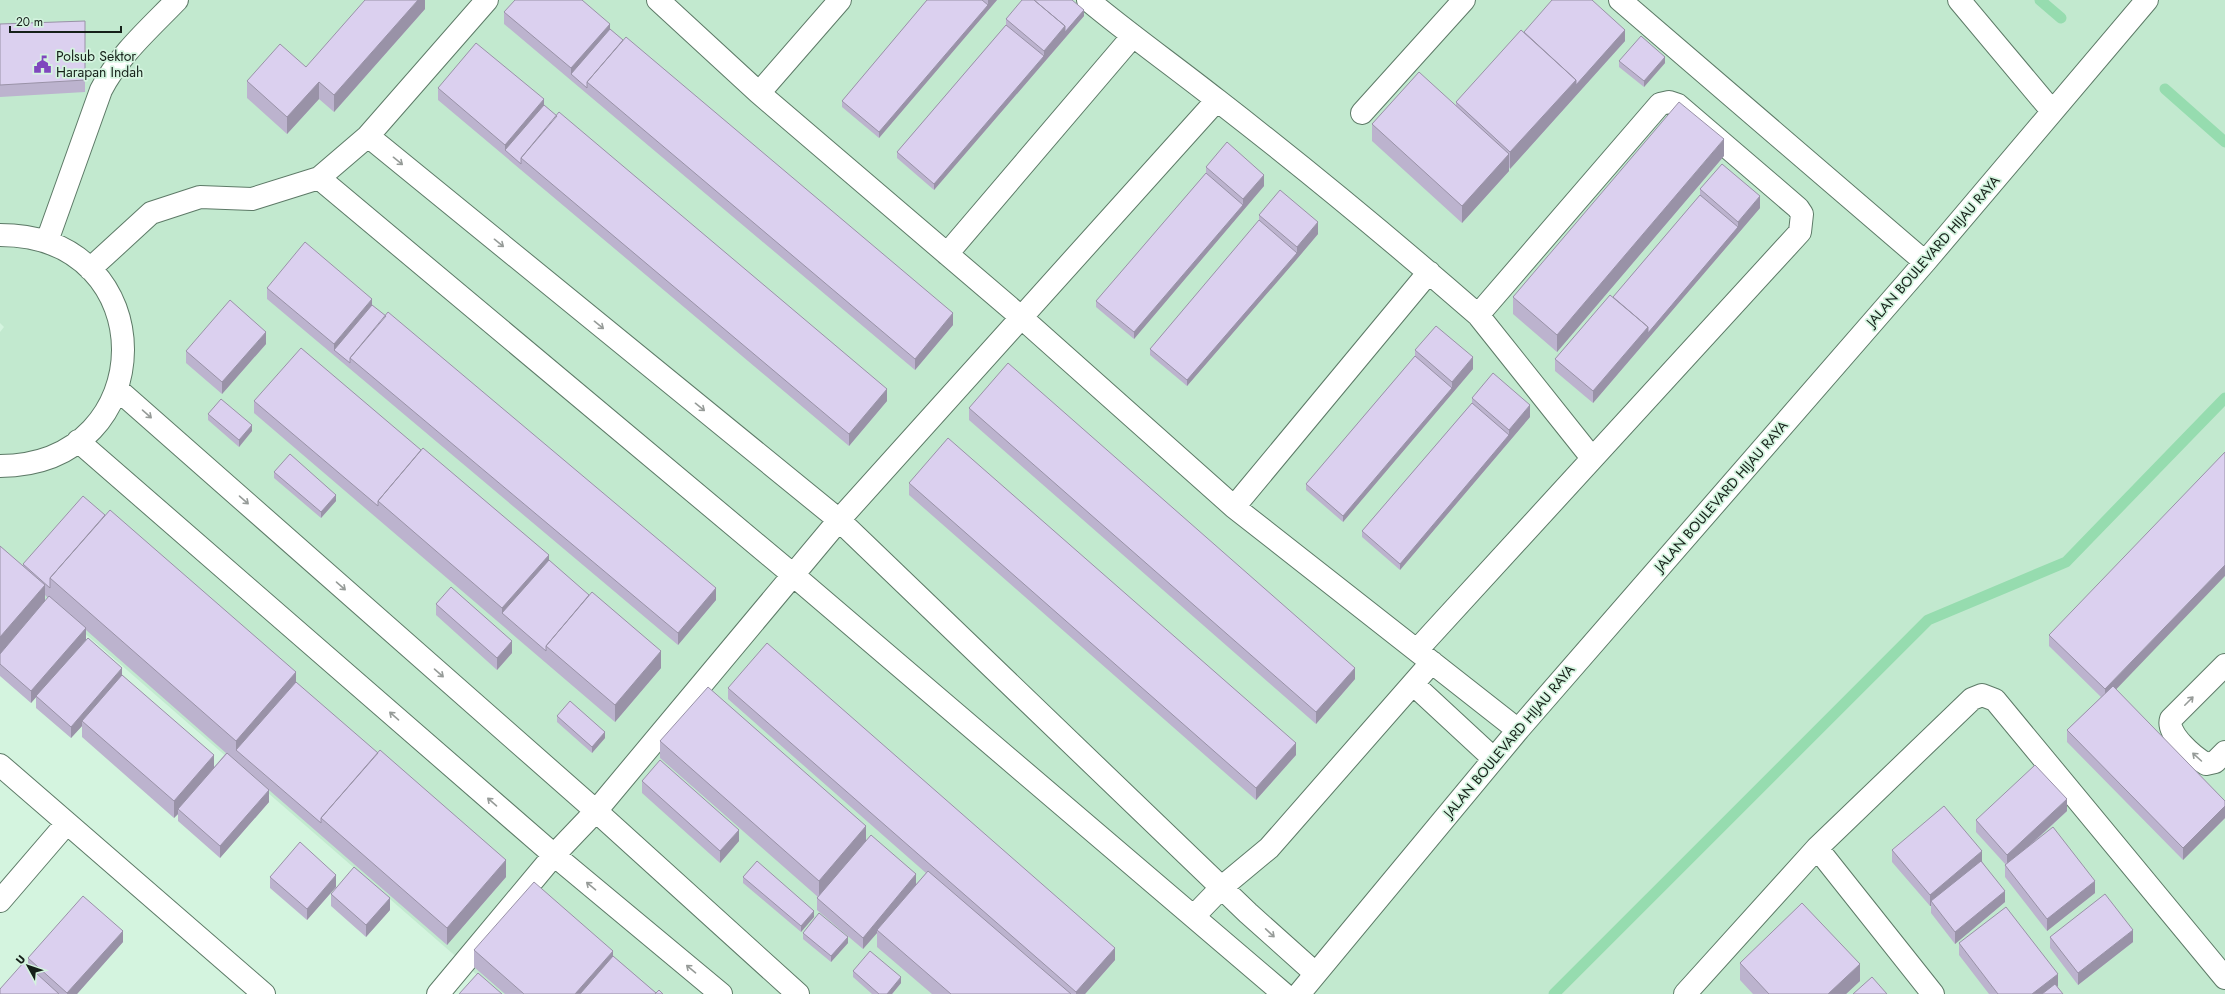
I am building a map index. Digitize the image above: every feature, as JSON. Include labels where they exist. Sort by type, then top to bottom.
[{"type":"street","points":[[47,241],[101,90],[108,77],[117,64],[177,0]]},
{"type":"street","points":[[90,269],[151,213],[200,197],[252,199],[319,178],[368,136],[487,0]]},
{"type":"street","points":[[658,0],[759,93],[1022,318],[1234,507],[1518,730]]},
{"type":"street","points":[[759,93],[840,0]]},
{"type":"street","points":[[1088,0],[1132,37],[1217,100],[1429,272],[1478,315],[1592,458]]},
{"type":"street","points":[[1362,113],[1464,0]]},
{"type":"street","points":[[1620,0],[1854,199],[1889,232],[1925,262]]},
{"type":"street","points":[[1959,0],[2052,112]]},
{"type":"street","name":"JALAN BOULEVARD HIJAU RAYA","points":[[1299,994],[1494,758],[1925,262],[2141,6]]},
{"type":"street","points":[[947,254],[1132,37]]},
{"type":"street","points":[[438,994],[554,855],[596,811],[792,574],[839,520],[1217,100]]},
{"type":"street","points":[[1194,916],[1222,887],[1269,848],[1413,684],[1425,656],[1592,458],[1800,232],[1802,214],[1798,208],[1678,105],[1669,102],[1660,104],[1478,315]]},
{"type":"street","points":[[368,136],[839,520],[1254,919],[1315,973]]},
{"type":"street","points":[[319,178],[792,574],[1284,994]]},
{"type":"street","points":[[0,235],[21,235],[47,241],[70,252],[90,269],[106,289],[117,312],[123,337],[123,364],[117,389],[106,412],[90,432],[69,449],[46,460],[20,466],[0,466]]},
{"type":"street","points":[[1234,507],[1429,272]]},
{"type":"street","points":[[117,389],[596,811],[798,994]]},
{"type":"street","points":[[78,442],[554,855],[721,994]]},
{"type":"street","points":[[2225,665],[2171,719],[2170,726],[2177,739],[2206,764],[2211,764],[2225,752]]},
{"type":"street","points":[[1413,684],[1494,758]]},
{"type":"street","points":[[1685,994],[1816,848],[1972,699],[1982,696],[1995,700],[2225,978]]},
{"type":"street","points":[[0,765],[264,994]]},
{"type":"street","points":[[0,900],[67,823]]},
{"type":"street","points":[[1816,848],[1933,994]]},
{"type":"shaded area","points":[[0,0],[2225,0],[2225,994],[499,994],[42,596],[0,646],[0,332],[4,327],[0,323]]},
{"type":"building","points":[[365,0],[418,0],[334,95],[319,82],[287,117],[247,81],[280,44],[306,67]]},
{"type":"building","points":[[515,0],[582,0],[610,24],[571,68],[504,12]]},
{"type":"building","points":[[927,0],[982,0],[988,5],[879,132],[842,101]]},
{"type":"building","points":[[1022,0],[1034,0],[1065,26],[1044,51],[1006,19]]},
{"type":"building","points":[[1034,0],[1072,0],[1084,10],[1065,32],[1065,26]]},
{"type":"building","points":[[1552,0],[1592,0],[1625,30],[1576,85],[1576,80],[1524,32]]},
{"type":"building","name":"Polsub Sektor Harapan Indah","points":[[85,21],[85,80],[0,85],[0,24]]},
{"type":"building","points":[[1006,25],[1044,56],[934,184],[897,152]]},
{"type":"building","points":[[610,29],[623,40],[587,82],[587,88],[571,74]]},
{"type":"building","points":[[1521,30],[1576,80],[1510,152],[1456,102]]},
{"type":"building","points":[[1641,36],[1665,57],[1644,81],[1619,61]]},
{"type":"building","points":[[626,37],[953,313],[915,359],[587,82]]},
{"type":"building","points":[[476,43],[544,99],[505,145],[438,88]]},
{"type":"building","points":[[1419,72],[1509,154],[1462,206],[1372,124]]},
{"type":"building","points":[[1679,102],[1724,139],[1557,335],[1513,297]]},
{"type":"building","points":[[544,105],[557,116],[521,158],[521,164],[505,150]]},
{"type":"building","points":[[559,112],[887,389],[849,434],[521,158]]},
{"type":"building","points":[[1227,142],[1264,175],[1243,199],[1206,167]]},
{"type":"building","points":[[1722,164],[1760,196],[1738,222],[1700,189]]},
{"type":"building","points":[[1206,173],[1243,205],[1134,332],[1096,301]]},
{"type":"building","points":[[1280,190],[1318,222],[1297,247],[1259,215]]},
{"type":"building","points":[[1700,195],[1738,227],[1648,333],[1648,327],[1613,297]]},
{"type":"building","points":[[1259,220],[1297,253],[1187,380],[1150,349]]},
{"type":"building","points":[[305,242],[372,299],[334,344],[267,288]]},
{"type":"building","points":[[1610,295],[1648,327],[1593,391],[1555,359]]},
{"type":"building","points":[[230,300],[266,332],[222,382],[186,351]]},
{"type":"building","points":[[372,305],[386,316],[350,358],[350,363],[334,350]]},
{"type":"building","points":[[388,312],[716,588],[678,633],[350,358]]},
{"type":"building","points":[[1436,326],[1473,357],[1452,382],[1415,350]]},
{"type":"building","points":[[301,348],[421,450],[378,501],[378,506],[254,401]]},
{"type":"building","points":[[1415,356],[1452,388],[1343,516],[1306,484]]},
{"type":"building","points":[[1008,363],[1355,668],[1316,712],[969,408]]},
{"type":"building","points":[[1493,373],[1530,405],[1509,430],[1472,398]]},
{"type":"building","points":[[221,399],[252,425],[239,440],[208,414]]},
{"type":"building","points":[[1472,403],[1509,435],[1400,564],[1362,531]]},
{"type":"building","points":[[948,438],[1296,743],[1256,788],[909,483]]},
{"type":"building","points":[[423,448],[549,555],[502,608],[378,501]]},
{"type":"building","points":[[2225,452],[2225,565],[2105,689],[2049,635]]},
{"type":"building","points":[[290,454],[336,495],[321,512],[274,472]]},
{"type":"building","points":[[83,496],[105,515],[50,578],[50,588],[23,564]]},
{"type":"building","points":[[110,510],[296,672],[236,741],[50,578]]},
{"type":"building","points":[[0,546],[45,585],[0,637]]},
{"type":"building","points":[[549,560],[589,595],[546,646],[546,651],[502,613]]},
{"type":"building","points":[[451,587],[512,641],[497,658],[436,604]]},
{"type":"building","points":[[592,592],[661,651],[615,705],[546,646]]},
{"type":"building","points":[[49,596],[86,628],[31,691],[0,664],[0,654]]},
{"type":"building","points":[[88,638],[122,668],[71,727],[36,696]]},
{"type":"building","points":[[767,643],[1115,948],[1076,992],[728,688]]},
{"type":"building","points":[[122,675],[214,755],[174,801],[82,721]]},
{"type":"building","points":[[296,682],[378,753],[321,818],[321,823],[236,750]]},
{"type":"building","points":[[2113,686],[2225,801],[2225,806],[2183,848],[2067,730]]},
{"type":"building","points":[[708,687],[866,826],[819,881],[660,741]]},
{"type":"building","points":[[570,701],[605,732],[592,747],[557,716]]},
{"type":"building","points":[[380,750],[506,860],[447,928],[321,818]]},
{"type":"building","points":[[227,753],[269,790],[220,846],[178,809]]},
{"type":"building","points":[[660,760],[739,830],[720,851],[642,781]]},
{"type":"building","points":[[2035,765],[2067,799],[2007,855],[1976,820]]},
{"type":"building","points":[[1944,806],[1982,851],[1930,895],[1892,850]]},
{"type":"building","points":[[2053,827],[2095,881],[2047,919],[2005,865]]},
{"type":"building","points":[[871,835],[916,874],[863,938],[817,898]]},
{"type":"building","points":[[300,842],[336,875],[307,909],[270,877]]},
{"type":"building","points":[[757,861],[814,911],[801,926],[743,877]]},
{"type":"building","points":[[1981,861],[2005,891],[1955,932],[1931,901]]},
{"type":"building","points":[[354,867],[390,898],[366,925],[331,894]]},
{"type":"building","points":[[928,871],[1071,994],[951,994],[877,930]]},
{"type":"building","points":[[534,882],[613,951],[575,994],[524,994],[474,950]]},
{"type":"building","points":[[2105,894],[2133,930],[2078,973],[2050,937]]},
{"type":"building","points":[[83,896],[123,931],[67,993],[28,958]]},
{"type":"building","points":[[1802,903],[1860,964],[1828,994],[1769,994],[1740,963]]},
{"type":"building","points":[[2006,907],[2058,974],[2032,994],[1998,994],[1959,943]]},
{"type":"building","points":[[819,913],[848,937],[831,956],[803,933]]},
{"type":"building","points":[[870,951],[901,977],[887,994],[879,994],[853,971]]},
{"type":"building","points":[[613,956],[656,993],[580,994]]},
{"type":"building","points":[[24,962],[59,994],[0,994],[0,989]]},
{"type":"building","points":[[478,973],[502,994],[459,994]]},
{"type":"building","points":[[1872,977],[1887,994],[1853,994]]},
{"type":"building","points":[[2055,984],[2063,994],[2042,994]]},
{"type":"building","points":[[659,990],[663,994],[655,994]]},
{"type":"waterway","points":[[2040,0],[2061,18]]},
{"type":"waterway","points":[[2165,89],[2225,142]]},
{"type":"waterway","points":[[1554,994],[1928,620],[2066,562],[2225,398]]},
{"type":"place","name":"Polsub Sektor Harapan Indah","points":[[43,64]]}]
